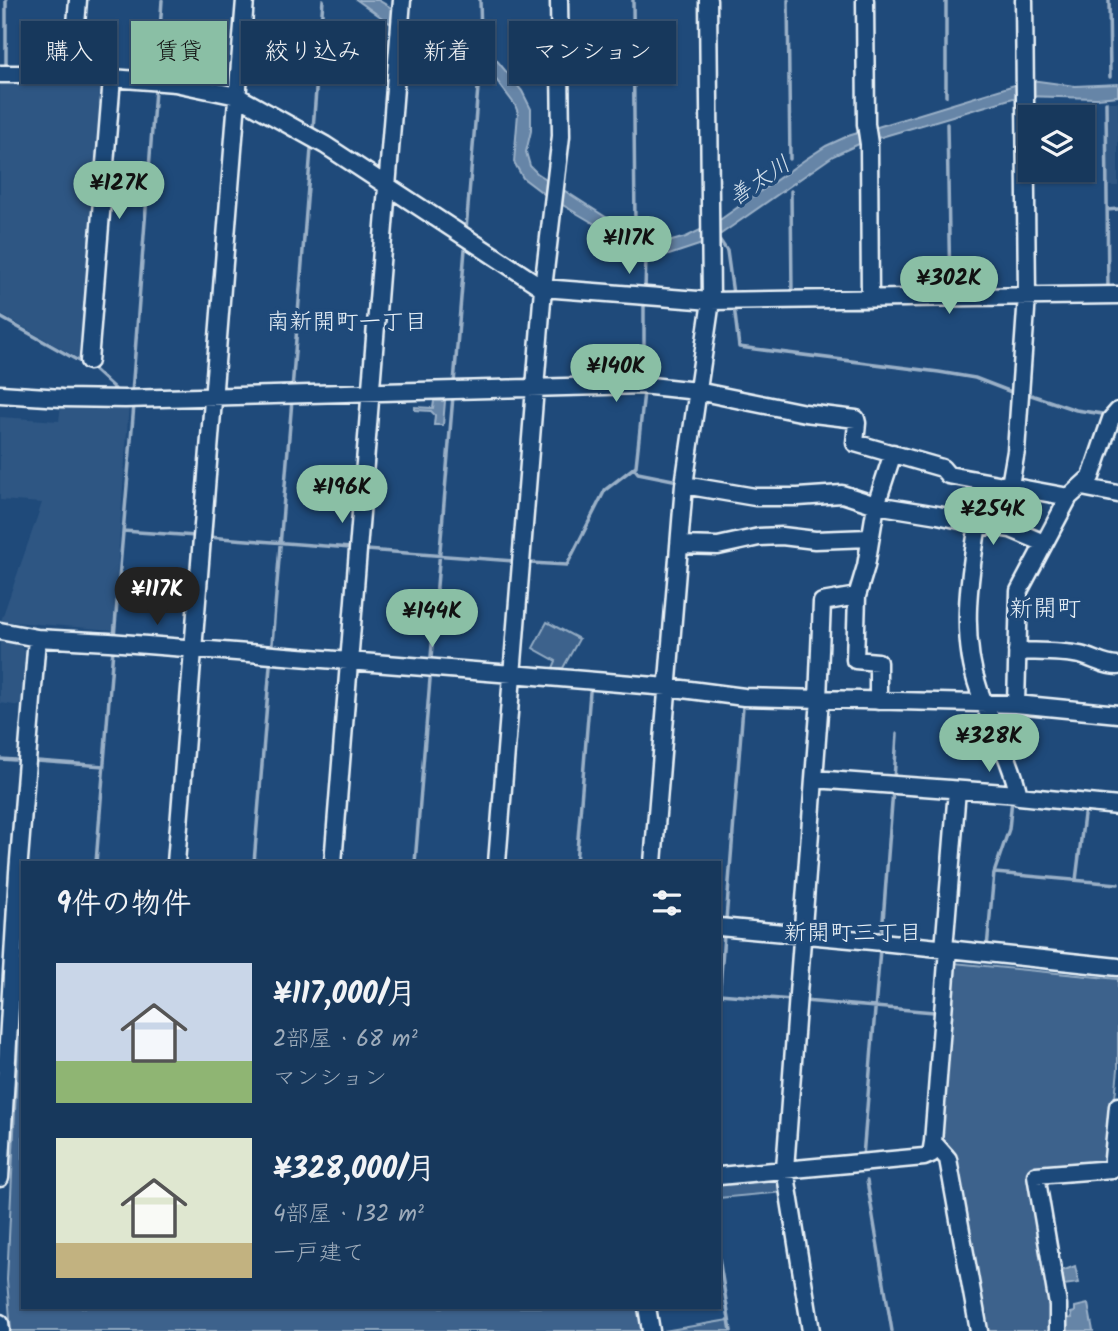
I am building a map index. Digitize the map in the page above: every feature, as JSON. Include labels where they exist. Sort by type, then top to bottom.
[{"type":"street","points":[[76,21],[78,0]]},
{"type":"street","points":[[176,861],[244,0]]},
{"type":"street","points":[[497,861],[543,288],[561,136],[559,0]]},
{"type":"street","points":[[653,861],[684,485],[712,301],[708,0]]},
{"type":"street","points":[[864,0],[866,124],[869,144],[870,299]]},
{"type":"street","points":[[1010,485],[1016,451],[1027,296],[1024,0]]},
{"type":"street","points":[[333,861],[402,6]]},
{"type":"street","points":[[0,74],[21,74]]},
{"type":"street","points":[[117,78],[175,83],[237,96],[325,145],[543,288],[712,301],[1118,295]]},
{"type":"street","points":[[89,361],[112,84]]},
{"type":"street","points":[[0,394],[113,399],[641,385],[697,391],[805,413],[856,419],[858,422],[855,443],[942,468],[948,475],[1010,485],[1118,494]]},
{"type":"street","points":[[1016,704],[1020,592],[1044,543],[1075,492],[1091,477],[1115,414]]},
{"type":"street","points":[[878,701],[878,662],[855,660],[857,596],[866,566],[876,505],[893,453]]},
{"type":"street","points":[[684,485],[755,497],[842,494],[876,505],[1011,529],[1044,543]]},
{"type":"street","points":[[978,524],[972,559],[967,625],[973,668],[1015,779],[1018,794]]},
{"type":"street","points":[[679,545],[718,546],[759,537],[782,536],[815,540],[870,538]]},
{"type":"street","points":[[811,1331],[785,1169],[814,779],[822,602],[857,596]]},
{"type":"street","points":[[0,631],[37,638],[512,674],[667,687],[744,697],[1016,704],[1118,714]]},
{"type":"street","points":[[0,1178],[37,638]]},
{"type":"street","points":[[1017,651],[1083,655],[1118,666]]},
{"type":"street","points":[[814,779],[1018,794],[1118,806]]},
{"type":"street","points":[[721,1176],[924,1157],[931,1154],[957,790]]},
{"type":"street","points":[[721,927],[1118,967]]},
{"type":"street","points":[[1058,1331],[1058,1305],[1035,1175],[1112,1169],[1118,1106]]},
{"type":"street","points":[[933,1142],[948,1159],[979,1331]]},
{"type":"street","points":[[647,1309],[651,1331]]},
{"type":"street","points":[[0,1323],[1,1331]]},
{"type":"shaded area","points":[[357,0],[378,0],[414,21],[399,21],[399,29]]},
{"type":"shaded area","points":[[495,58],[509,75],[509,84],[516,84],[531,109],[531,131],[526,152],[530,166],[637,237],[668,242],[686,237],[717,222],[806,159],[848,136],[1031,80],[1075,86],[1118,84],[1118,96],[1020,96],[861,143],[833,156],[721,234],[705,243],[669,255],[647,254],[617,241],[600,227],[544,194],[523,178],[514,162],[518,113],[495,78]]},
{"type":"shaded area","points":[[0,82],[106,86],[87,363],[0,314]]},
{"type":"shaded area","points":[[1108,102],[1118,102],[1118,186],[1108,186]]},
{"type":"shaded area","points":[[434,401],[445,401],[443,425],[434,425],[435,415],[431,411],[415,410],[415,407],[433,408]]},
{"type":"shaded area","points":[[129,403],[113,630],[1,621],[42,503],[0,500],[0,417],[59,421],[61,404]]},
{"type":"shaded area","points":[[547,622],[579,639],[563,668],[553,668],[556,661],[533,648]]},
{"type":"shaded area","points":[[0,640],[17,643],[25,651],[21,706],[0,703]]},
{"type":"shaded area","points":[[954,963],[1118,979],[1118,1069],[1108,1165],[1031,1171],[1054,1331],[984,1331],[953,1150],[940,1139]]},
{"type":"shaded area","points":[[21,984],[21,1309],[642,1309],[655,1331],[11,1331],[7,1280]]},
{"type":"shaded area","points":[[781,1173],[784,1192],[721,1198],[721,1180]]},
{"type":"shaded area","points":[[1075,1266],[1079,1283],[1064,1285],[1062,1271]]},
{"type":"shaded area","points":[[1088,1304],[1093,1331],[1067,1331],[1065,1319],[1072,1318],[1071,1313],[1075,1312],[1075,1307]]},
{"type":"shaded area","points":[[729,1320],[731,1331],[664,1331]]},
{"type":"waterway","points":[[6,0],[6,67]]},
{"type":"waterway","points":[[161,21],[162,0]]},
{"type":"waterway","points":[[313,129],[323,0]]},
{"type":"waterway","points":[[480,0],[481,21]]},
{"type":"waterway","points":[[633,0],[635,228]]},
{"type":"waterway","name":"善太川","points":[[788,0],[790,159]]},
{"type":"waterway","points":[[946,0],[946,96]]},
{"type":"waterway","points":[[1109,0],[1110,77]]},
{"type":"waterway","points":[[466,230],[478,84]]},
{"type":"waterway","points":[[132,393],[155,90]]},
{"type":"waterway","points":[[1106,102],[1108,289]]},
{"type":"waterway","points":[[947,124],[950,292]]},
{"type":"waterway","points":[[292,390],[311,149]]},
{"type":"waterway","points":[[791,191],[792,295]]},
{"type":"waterway","points":[[1107,210],[1118,209]]},
{"type":"waterway","points":[[717,236],[727,251],[733,294]]},
{"type":"waterway","points":[[454,383],[465,249]]},
{"type":"waterway","points":[[645,289],[646,258]]},
{"type":"waterway","points":[[644,306],[644,380]]},
{"type":"waterway","points":[[734,306],[739,347],[975,378],[1014,393]]},
{"type":"waterway","points":[[0,317],[84,364]]},
{"type":"waterway","points":[[91,367],[115,389]]},
{"type":"waterway","points":[[530,563],[567,565],[605,490],[636,466],[644,392]]},
{"type":"waterway","points":[[1025,393],[1076,410],[1109,415]]},
{"type":"waterway","points":[[431,657],[453,396]]},
{"type":"waterway","points":[[272,644],[292,400]]},
{"type":"waterway","points":[[114,637],[134,405]]},
{"type":"waterway","points":[[634,468],[638,473],[678,481]]},
{"type":"waterway","points":[[123,531],[196,536]]},
{"type":"waterway","points":[[207,537],[351,548]]},
{"type":"waterway","points":[[366,550],[514,561]]},
{"type":"waterway","points":[[96,861],[113,649]]},
{"type":"waterway","points":[[254,861],[270,666]]},
{"type":"waterway","points":[[415,861],[430,679]]},
{"type":"waterway","points":[[576,861],[590,692]]},
{"type":"waterway","points":[[726,920],[743,707]]},
{"type":"waterway","points":[[894,780],[897,734]]},
{"type":"waterway","points":[[0,759],[15,760]]},
{"type":"waterway","points":[[37,761],[104,766]]},
{"type":"waterway","points":[[882,934],[893,790]]},
{"type":"waterway","points":[[987,948],[994,873],[1009,829],[1012,799]]},
{"type":"waterway","points":[[1076,880],[1085,807]]},
{"type":"waterway","points":[[995,873],[1118,884]]},
{"type":"waterway","points":[[721,975],[724,935]]},
{"type":"waterway","points":[[863,1157],[880,949]]},
{"type":"waterway","points":[[721,994],[792,1000]]},
{"type":"waterway","points":[[804,1001],[934,1012]]},
{"type":"waterway","points":[[867,1181],[892,1331]]},
{"type":"waterway","points":[[721,1270],[731,1331]]},
{"type":"district","name":"南新開町一丁目","points":[[347,321]]},
{"type":"district","name":"新開町","points":[[1045,608]]},
{"type":"district","name":"新開町三丁目","points":[[853,932]]}]
